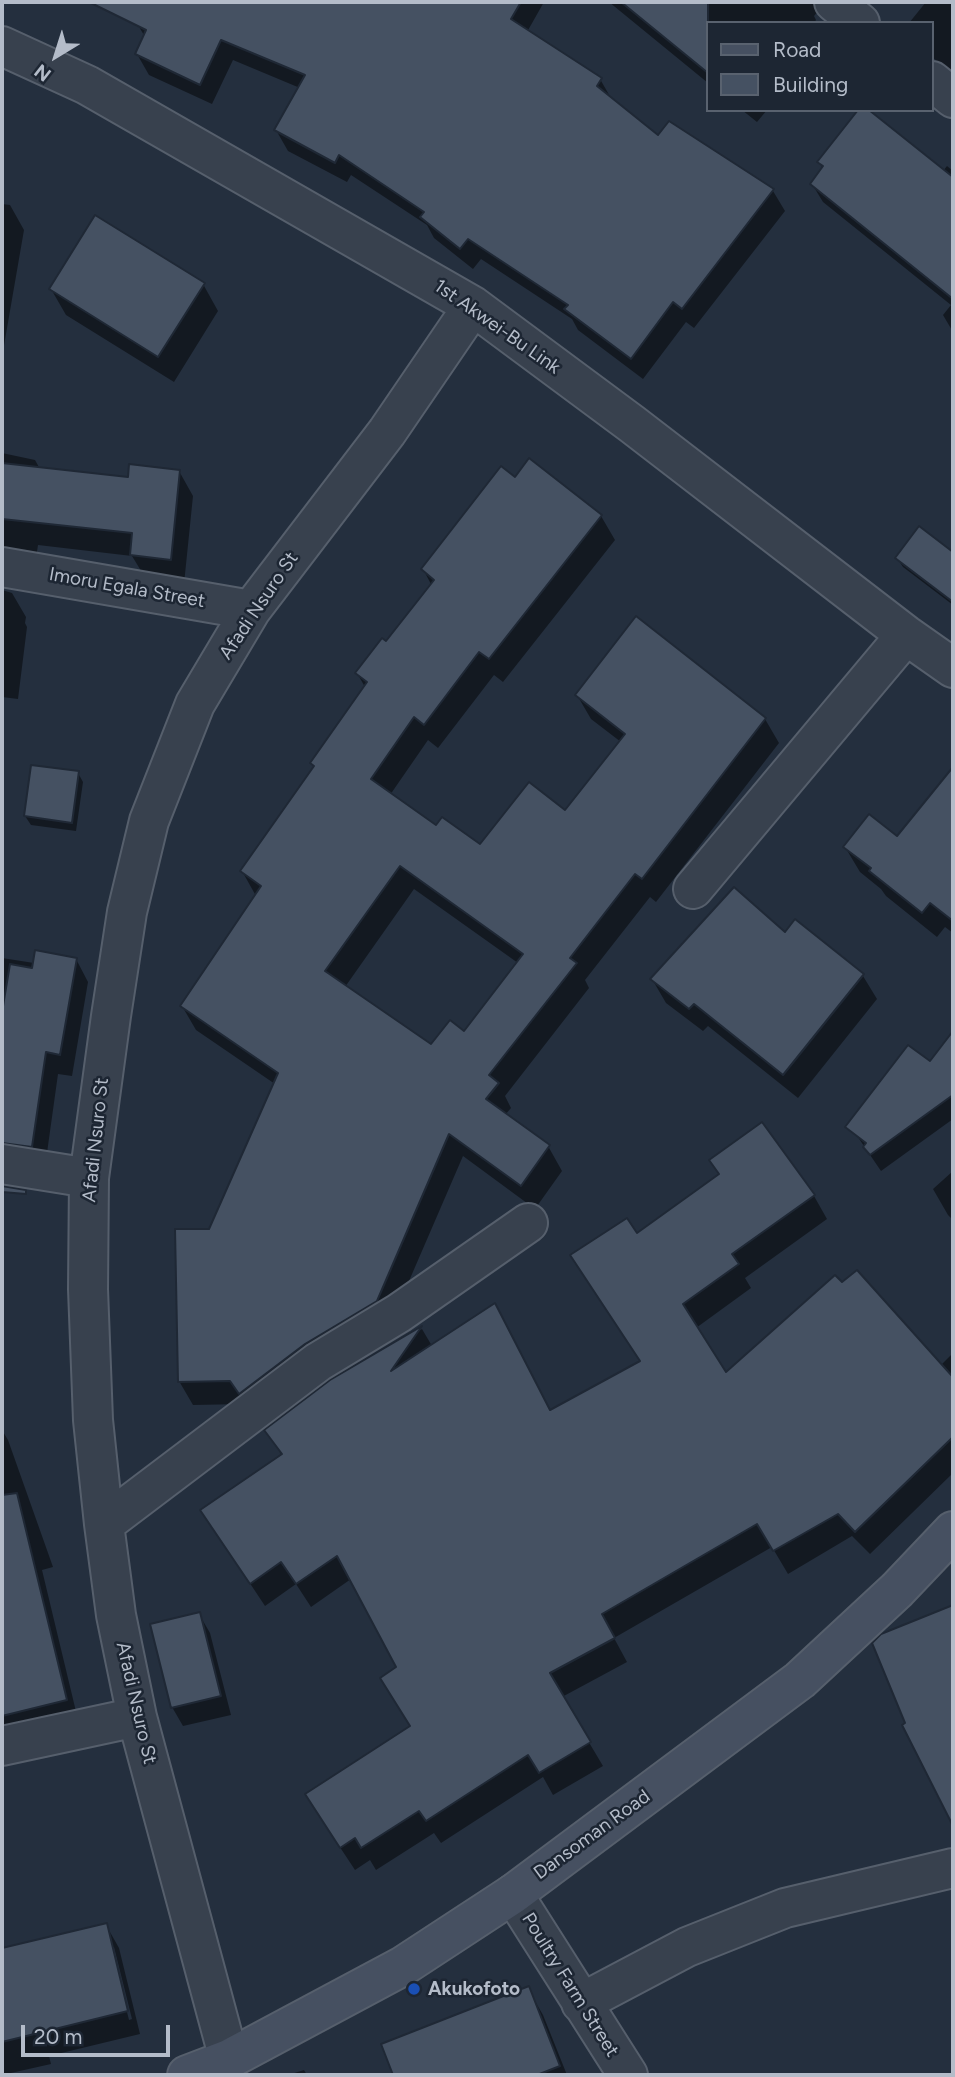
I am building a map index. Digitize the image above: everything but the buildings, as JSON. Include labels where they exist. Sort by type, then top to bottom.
[{"type":"main road","name":"Dansoman Road","points":[[187,2075],[229,2059],[403,1966],[513,1894],[800,1679],[897,1590],[953,1531]]},
{"type":"street","name":"1st Akwei-Bu Link","points":[[2,46],[87,85],[473,306],[953,668]]},
{"type":"street","points":[[934,83],[953,98]]},
{"type":"street","name":"Afadi Nsuro St","points":[[229,2059],[137,1717],[116,1615],[93,1420],[88,1289],[89,1178],[127,912],[149,821],[195,704],[251,610],[387,432],[473,306]]},
{"type":"street","name":"Imoru Egala Street","points":[[2,567],[251,610]]},
{"type":"street","points":[[693,889],[906,635]]},
{"type":"street","points":[[2,1164],[89,1178]]},
{"type":"street","points":[[104,1524],[318,1362],[399,1313],[528,1223]]},
{"type":"street","points":[[2,1746],[137,1717]]},
{"type":"street","points":[[581,2003],[687,1947],[785,1908],[953,1868]]},
{"type":"street","name":"Poultry Farm Street","points":[[513,1894],[628,2075]]},
{"type":"place","name":"Akukofoto","points":[[414,1989]]}]
